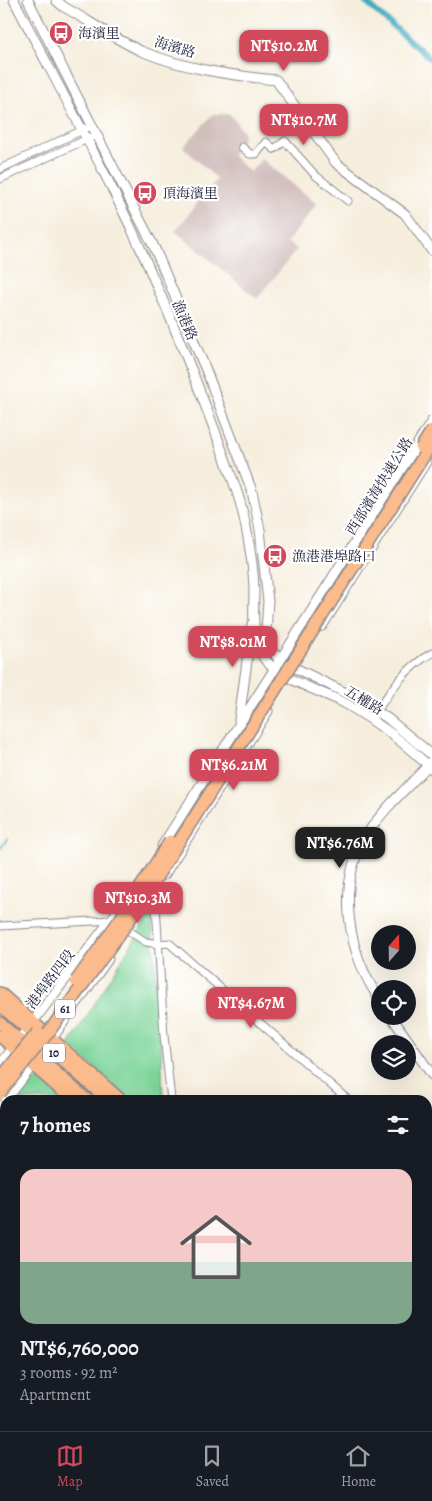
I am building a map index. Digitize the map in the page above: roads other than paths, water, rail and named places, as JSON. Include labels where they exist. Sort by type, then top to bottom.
[{"type":"main road","name":"西部濱海快速公路","points":[[0,1079],[47,1022],[121,918],[432,430]]},
{"type":"main road","name":"西部濱海快速公路","points":[[0,1093],[51,1029],[128,922],[432,443]]},
{"type":"main road","points":[[0,993],[31,1027]]},
{"type":"main road","name":"10","points":[[0,1005],[31,1027],[103,1095]]},
{"type":"main road","points":[[0,1023],[17,1045]]},
{"type":"main road","points":[[0,1036],[17,1045],[36,1061],[67,1095]]},
{"type":"main road","points":[[49,1043],[116,1095]]},
{"type":"main road","name":"10","points":[[36,1061],[80,1095]]},
{"type":"street","points":[[16,4],[30,0]]},
{"type":"street","name":"漁港路","points":[[30,0],[91,126],[155,249],[206,370],[252,491],[260,530],[268,601],[266,632],[269,646],[279,660]]},
{"type":"street","name":"海濱路","points":[[55,0],[139,50],[174,63],[232,75],[276,80],[336,163],[405,214],[432,251]]},
{"type":"street","name":"漁港路","points":[[16,4],[143,254],[196,382],[237,492],[254,586],[253,616],[261,655],[273,669]]},
{"type":"street","points":[[0,169],[91,126]]},
{"type":"street","points":[[0,179],[96,135]]},
{"type":"street","points":[[242,147],[250,154],[256,154],[266,142],[274,149],[285,141],[315,175],[348,201]]},
{"type":"street","name":"港埠路四段","points":[[0,1065],[112,920],[186,810],[238,723],[432,421]]},
{"type":"street","points":[[9,1095],[36,1061],[128,931],[432,453]]},
{"type":"street","points":[[238,723],[253,616]]},
{"type":"street","points":[[371,720],[408,670],[432,654]]},
{"type":"street","name":"五權路","points":[[279,660],[354,697],[376,711],[432,755]]},
{"type":"street","name":"五權路","points":[[273,669],[347,704],[394,736],[431,765]]},
{"type":"street","points":[[371,986],[358,958],[352,933],[348,903],[352,867],[369,831],[431,765]]},
{"type":"street","points":[[155,889],[171,1095]]},
{"type":"street","points":[[0,926],[112,920],[146,942],[170,943],[178,948],[342,1095]]},
{"type":"street","points":[[397,1025],[432,1075]]},
{"type":"waterway","points":[[363,0],[432,60]]},
{"type":"waterway","points":[[0,849],[7,839]]},
{"type":"place","name":"海濱里","points":[[61,33]]},
{"type":"place","name":"頂海濱里","points":[[145,193]]},
{"type":"place","name":"漁港港埠路口","points":[[275,556]]}]
